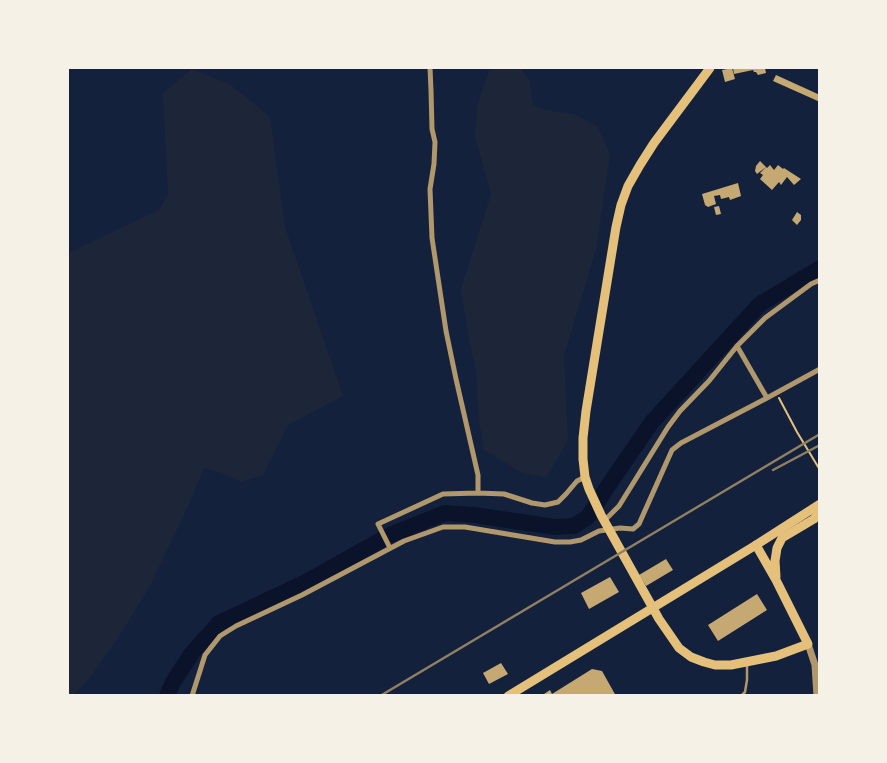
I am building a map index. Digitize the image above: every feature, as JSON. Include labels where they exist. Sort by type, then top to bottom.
[{"type":"main road","points":[[710,68],[654,143],[628,186],[621,205],[586,411],[583,445],[585,477],[604,521],[659,619],[679,648],[704,662],[715,666],[731,665],[776,656],[808,644],[756,545]]},
{"type":"main road","points":[[508,696],[820,504]]},
{"type":"main road","points":[[776,580],[776,548],[782,538],[814,519],[820,511]]},
{"type":"street","points":[[430,68],[432,129],[435,142],[430,189],[432,238],[450,350],[478,475],[478,493]]},
{"type":"street","points":[[604,521],[619,506],[680,410],[708,381],[737,346],[765,318],[811,284],[820,280]]},
{"type":"street","points":[[737,346],[767,398]]},
{"type":"street","points":[[192,696],[205,656],[220,636],[236,626],[302,595],[404,541],[443,527],[465,527],[555,542],[581,540],[599,531],[620,528],[633,529],[639,524],[672,450],[680,443],[820,369]]},
{"type":"street","points":[[390,548],[378,524],[443,494],[504,494],[545,505],[558,502],[577,481],[585,477]]},
{"type":"street","points":[[808,644],[815,665],[818,686],[817,696]]},
{"type":"lane","points":[[741,696],[745,692],[747,662]]},
{"type":"path","points":[[776,393],[820,470]]},
{"type":"shaded area","points":[[498,68],[521,68],[530,81],[533,105],[545,110],[574,114],[598,127],[610,155],[596,249],[564,356],[568,440],[547,477],[522,473],[484,450],[479,420],[476,372],[461,289],[491,194],[475,136],[477,106],[489,71]]},
{"type":"shaded area","points":[[192,69],[230,84],[270,117],[285,227],[343,396],[288,425],[263,475],[241,482],[219,472],[204,468],[151,584],[118,638],[88,680],[73,695],[68,695],[68,253],[159,210],[168,195],[163,93]]},
{"type":"building","points":[[732,68],[735,79],[725,82],[722,70]]},
{"type":"building","points":[[733,68],[765,68],[766,73],[758,75],[753,70],[734,74]]},
{"type":"building","points":[[776,75],[820,95],[820,102],[773,81]]},
{"type":"building","points":[[760,161],[766,167],[757,174],[755,171],[756,166]]},
{"type":"building","points":[[770,165],[774,170],[778,165],[801,179],[794,185],[787,177],[781,185],[779,182],[772,190],[760,179],[763,175],[760,173]]},
{"type":"building","points":[[738,183],[741,196],[730,200],[729,197],[721,199],[720,195],[714,196],[716,204],[708,207],[705,205],[702,194]]},
{"type":"building","points":[[719,206],[721,214],[716,215],[714,207]]},
{"type":"building","points":[[797,212],[801,215],[801,220],[797,225],[792,220]]},
{"type":"building","points":[[666,559],[673,570],[646,586],[639,575]]},
{"type":"building","points":[[610,577],[619,592],[589,609],[581,593]]},
{"type":"building","points":[[757,594],[767,610],[718,641],[708,625]]},
{"type":"building","points":[[501,663],[508,674],[489,684],[483,673]]},
{"type":"building","points":[[592,669],[602,671],[616,696],[541,696],[550,690],[552,694]]},
{"type":"waterway","points":[[167,696],[173,682],[192,653],[219,623],[306,582],[390,535],[445,513],[474,515],[555,527],[574,526],[588,517],[652,422],[760,304],[820,268]]},
{"type":"railway","points":[[380,696],[820,434]]},
{"type":"railway","points":[[773,470],[820,445]]}]
